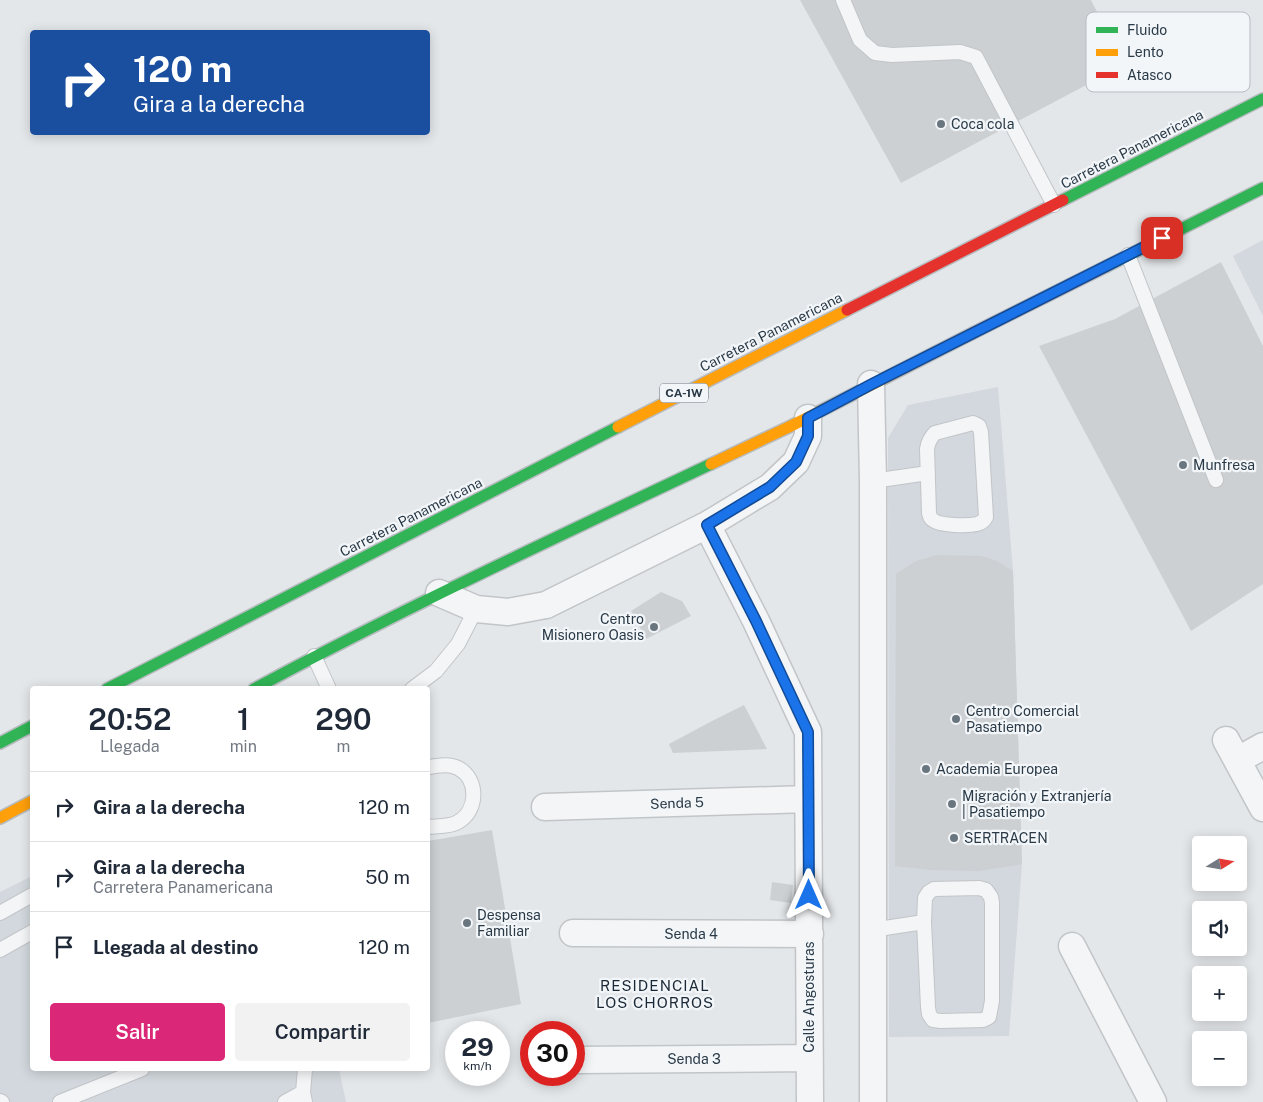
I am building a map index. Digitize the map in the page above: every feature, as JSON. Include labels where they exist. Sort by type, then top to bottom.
[{"type":"highway","name":"Carretera Panamericana","points":[[112,686],[1263,99]]},
{"type":"highway","points":[[259,686],[314,656],[439,593],[808,418],[1263,188]]},
{"type":"highway","points":[[0,743],[30,727]]},
{"type":"highway","points":[[0,818],[30,802]]},
{"type":"street","points":[[872,384],[873,1102]]},
{"type":"street","points":[[439,593],[476,609],[508,612],[546,605],[707,525],[770,487],[796,462],[808,436],[808,418]]},
{"type":"street","name":"Calle Angosturas","points":[[707,525],[756,621],[808,732],[810,1102]]},
{"type":"street","points":[[1263,746],[1232,750],[1263,808]]},
{"type":"street","name":"Senda 5","points":[[545,807],[808,799]]},
{"type":"street","name":"Senda 4","points":[[573,933],[810,934]]},
{"type":"street","points":[[1072,946],[1153,1102]]},
{"type":"street","name":"Senda 3","points":[[585,1060],[809,1058]]},
{"type":"lane","points":[[843,0],[860,40],[875,53],[892,55],[960,52],[976,57],[1054,205]]},
{"type":"lane","points":[[1128,256],[1216,480]]},
{"type":"lane","points":[[973,423],[979,426],[983,452],[986,513],[984,520],[974,525],[950,525],[934,521],[929,514],[928,472],[927,449],[931,437],[935,433],[973,423]]},
{"type":"lane","points":[[873,481],[928,472]]},
{"type":"lane","points":[[416,686],[436,671],[458,644],[476,609]]},
{"type":"lane","points":[[314,656],[328,686]]},
{"type":"lane","points":[[430,767],[447,765],[458,768],[467,775],[472,785],[474,796],[472,808],[456,824],[430,827]]},
{"type":"lane","points":[[979,888],[986,890],[991,897],[992,1001],[989,1017],[983,1020],[933,1020],[929,1014],[928,1007],[924,922],[925,898],[934,889],[979,888]]},
{"type":"lane","points":[[0,913],[30,896]]},
{"type":"lane","points":[[872,930],[924,922]]},
{"type":"lane","points":[[0,950],[30,933]]},
{"type":"lane","points":[[60,1102],[137,1071]]},
{"type":"lane","points":[[284,1102],[304,1097],[305,1071]]},
{"type":"shaded area","points":[[1263,240],[1263,316],[1233,256]]},
{"type":"shaded area","points":[[998,387],[1013,571],[1022,864],[1009,1036],[889,1037],[888,438],[908,405]]},
{"type":"shaded area","points":[[30,877],[30,1071],[339,1071],[346,1102],[0,1102],[0,892]]},
{"type":"building","name":"Coca cola","points":[[800,0],[1091,0],[1097,12],[1086,12],[1086,85],[901,183]]},
{"type":"building","name":"Munfresa","points":[[1221,262],[1263,346],[1263,584],[1191,631],[1039,346],[1115,319]]},
{"type":"building","name":"Centro Comercial Pasatiempo","points":[[937,555],[981,556],[997,561],[1013,571],[1022,864],[979,871],[932,870],[895,866],[896,574],[916,561]]},
{"type":"building","name":"Centro Misionero Oasis","points":[[661,592],[682,601],[691,616],[646,639],[631,611]]},
{"type":"building","points":[[744,705],[767,749],[673,753],[669,744]]},
{"type":"building","name":"Despensa Familiar","points":[[492,830],[521,1004],[430,1023],[430,841]]},
{"type":"building","points":[[772,882],[793,885],[791,903],[770,900]]},
{"type":"traffic: fast","points":[[1063,200],[1263,99]]},
{"type":"traffic: fast","points":[[1107,266],[1263,188]]},
{"type":"traffic: fast","points":[[113,686],[618,427]]},
{"type":"traffic: fast","points":[[260,686],[424,601],[711,464]]},
{"type":"traffic: fast","points":[[0,743],[30,727]]},
{"type":"traffic: slow","points":[[618,427],[847,310]]},
{"type":"traffic: slow","points":[[711,464],[791,426],[973,333]]},
{"type":"traffic: slow","points":[[0,818],[30,802]]},
{"type":"traffic: jam","points":[[847,310],[1063,200]]},
{"type":"traffic: jam","points":[[973,333],[1107,266]]},
{"type":"place","name":"Coca cola","points":[[941,124]]},
{"type":"place","name":"Munfresa","points":[[1183,465]]},
{"type":"place","name":"Centro Misionero Oasis","points":[[654,627]]},
{"type":"place","name":"Centro Comercial Pasatiempo","points":[[956,719]]},
{"type":"place","name":"Academia Europea","points":[[926,769]]},
{"type":"place","name":"Migración y Extranjería | Pasatiempo","points":[[952,804]]},
{"type":"place","name":"SERTRACEN","points":[[954,838]]},
{"type":"place","name":"Despensa Familiar","points":[[467,923]]},
{"type":"district","name":"RESIDENCIAL LOS CHORROS","points":[[655,994]]},
{"type":"route","points":[[809,895],[808,732],[756,621],[707,525],[770,487],[796,462],[808,436],[808,418],[1162,238]]}]
